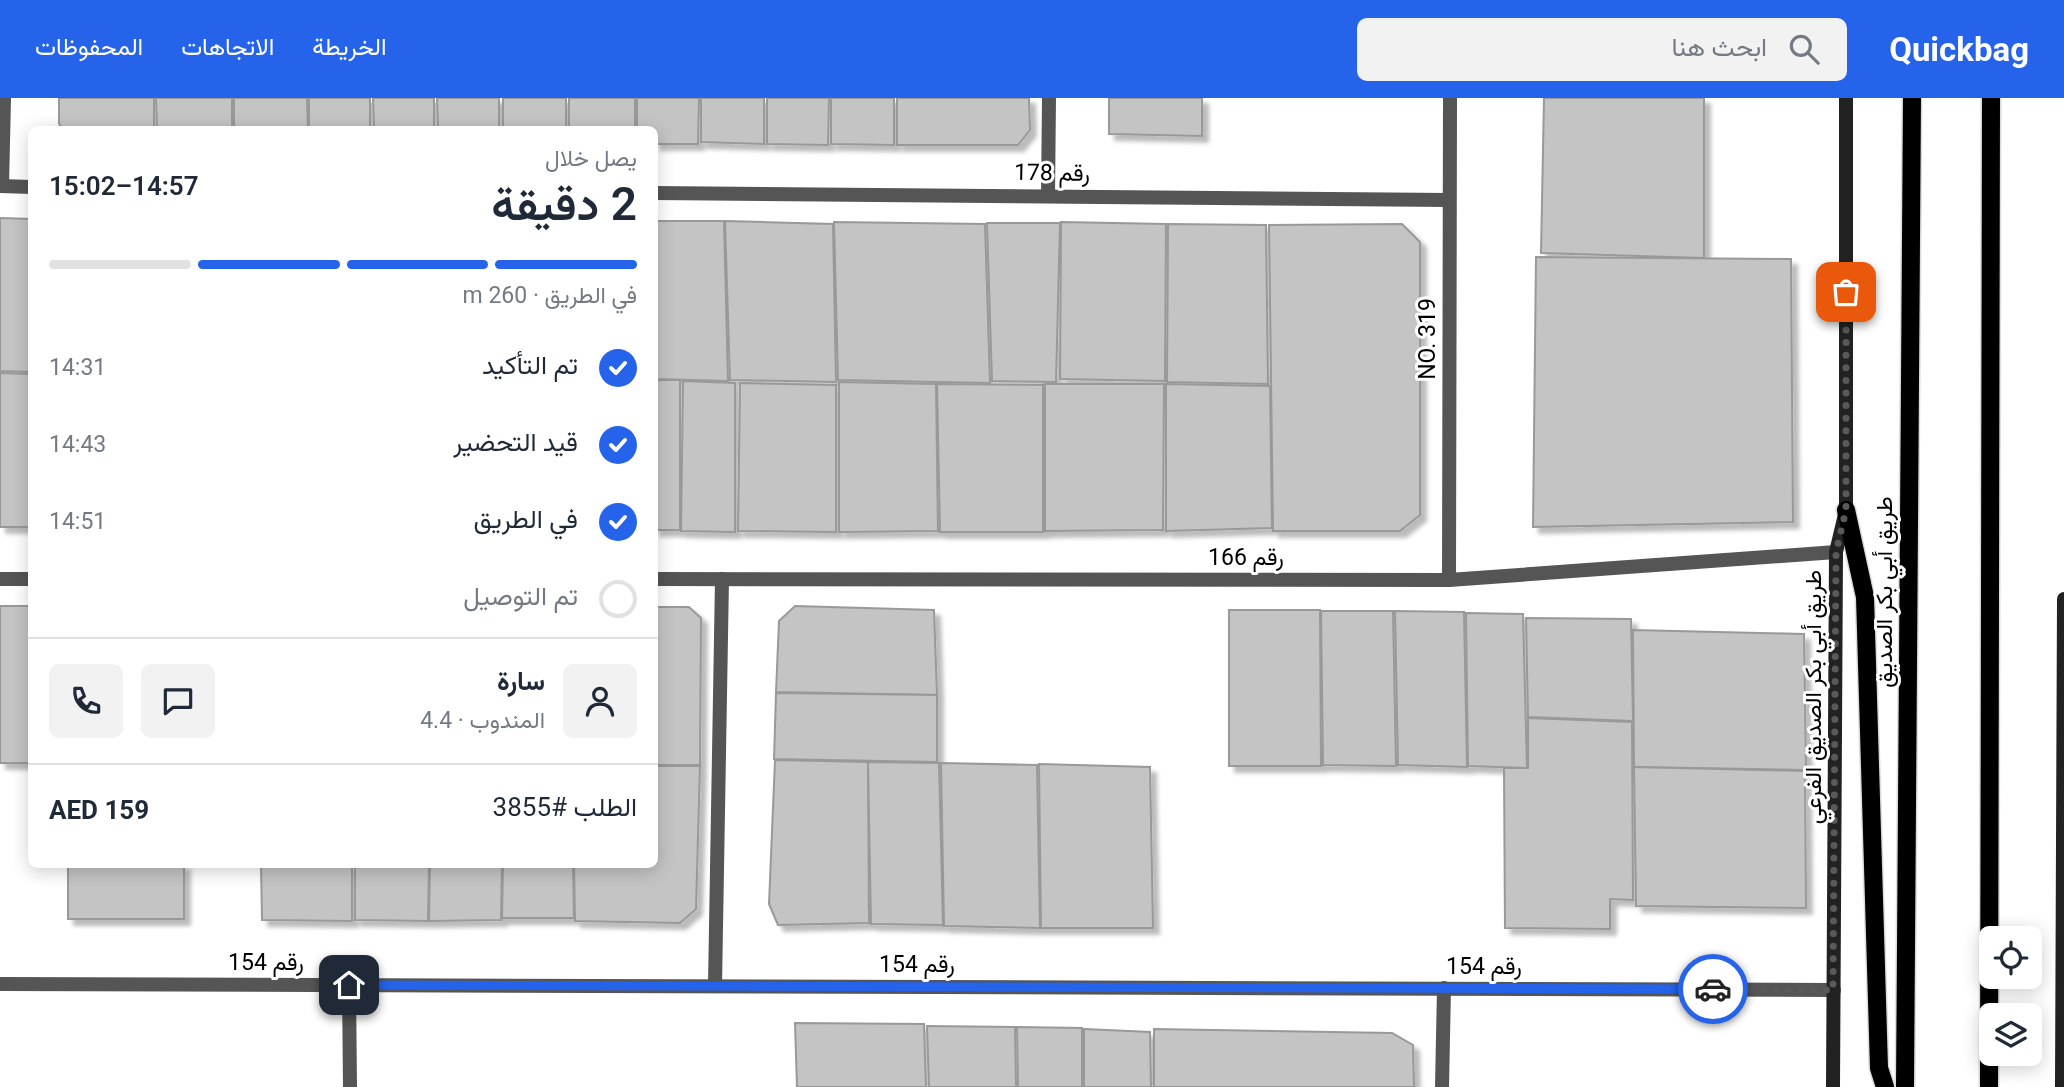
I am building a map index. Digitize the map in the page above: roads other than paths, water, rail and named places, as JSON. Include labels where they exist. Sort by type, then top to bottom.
[{"type":"main road","name":"طريق أبي بكر الصديق الفرعي","points":[[1833,1087],[1836,552],[1846,510],[1846,98]]},
{"type":"main road","name":"طريق أبي بكر الصديق","points":[[1905,1087],[1912,98]]},
{"type":"main road","points":[[1989,1087],[1992,98]]},
{"type":"main road","points":[[1846,510],[1865,597],[1879,1068],[1885,1087]]},
{"type":"main road","points":[[2062,1087],[2064,599]]},
{"type":"street","points":[[4,98],[1,186],[28,187]]},
{"type":"street","points":[[1048,196],[1049,98]]},
{"type":"street","name":"NO. 319","points":[[1449,580],[1450,98]]},
{"type":"street","name":"رقم 178","points":[[658,192],[1449,200]]},
{"type":"street","name":"رقم 166","points":[[658,579],[1449,580],[1836,552]]},
{"type":"street","points":[[0,579],[28,579]]},
{"type":"street","points":[[715,986],[722,579]]},
{"type":"street","name":"رقم 154","points":[[0,984],[1833,990]]},
{"type":"street","points":[[349,985],[350,1087]]},
{"type":"street","points":[[1442,1087],[1444,989]]}]
